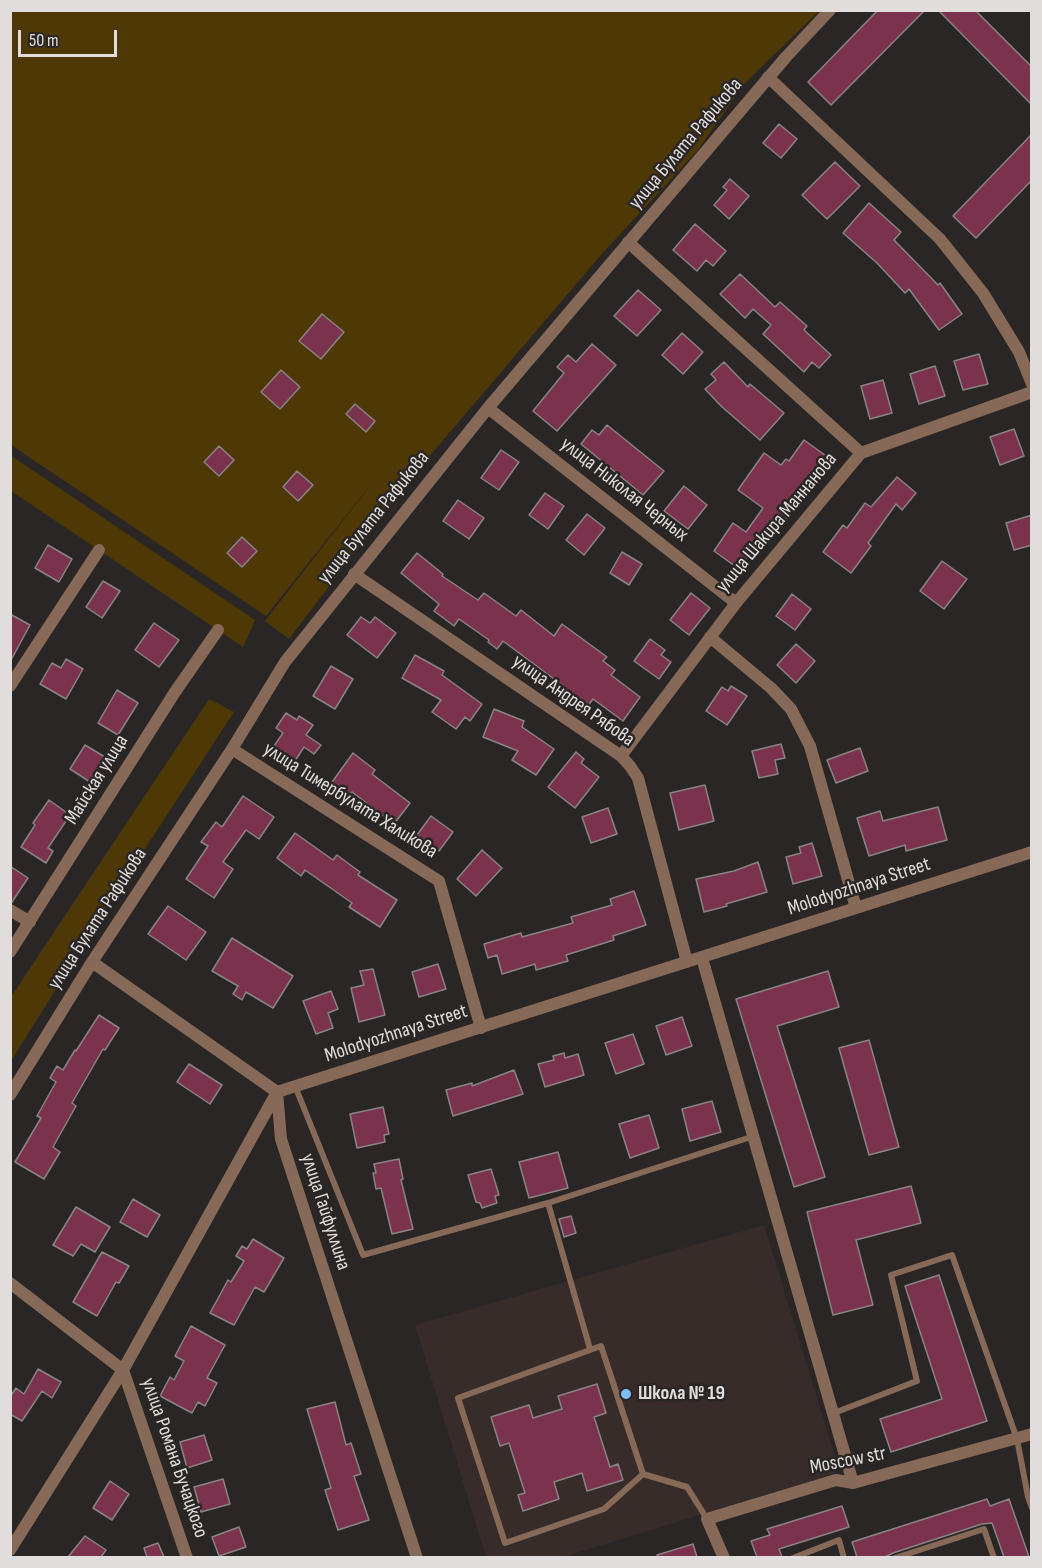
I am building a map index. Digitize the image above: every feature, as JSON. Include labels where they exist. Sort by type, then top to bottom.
[{"type":"street","name":"улица Булата Рафикова","points":[[10,1095],[92,962],[232,750],[285,662],[488,408],[768,77],[830,10]]},
{"type":"street","points":[[768,77],[940,239],[983,293],[1019,352],[1032,384]]},
{"type":"street","name":"улица Шакира Маннанова","points":[[621,756],[736,603],[861,453],[628,242]]},
{"type":"street","points":[[861,453],[1032,392]]},
{"type":"street","name":"улица Николая Черных","points":[[488,408],[736,603]]},
{"type":"street","points":[[10,686],[99,550]]},
{"type":"street","name":"улица Андрея Рябова","points":[[354,574],[621,756],[638,777],[687,962]]},
{"type":"street","name":"Майская улица","points":[[10,952],[218,630]]},
{"type":"street","points":[[710,637],[771,688],[791,709],[810,746],[856,908]]},
{"type":"street","name":"улица Тимербулата Халикова","points":[[232,750],[439,881],[481,1028]]},
{"type":"street","name":"Molodyozhnaya Street","points":[[277,1092],[1032,852]]},
{"type":"street","points":[[10,910],[30,922]]},
{"type":"street","points":[[702,958],[853,1483]]},
{"type":"street","points":[[10,1550],[123,1370],[277,1092],[92,962]]},
{"type":"street","name":"улица Гайфуллина","points":[[277,1092],[281,1139],[417,1557]]},
{"type":"street","name":"улица Романа Бучацкого","points":[[10,1283],[123,1370],[187,1557]]},
{"type":"street","name":"Moscow str","points":[[707,1519],[836,1480],[853,1483],[1032,1434]]},
{"type":"street","points":[[707,1519],[724,1557]]},
{"type":"lane","points":[[296,1086],[363,1255],[548,1203],[754,1135]]},
{"type":"lane","points":[[548,1203],[590,1349]]},
{"type":"lane","points":[[834,1413],[916,1381],[891,1275],[952,1255],[1017,1439],[1032,1508]]},
{"type":"lane","points":[[601,1346],[643,1474],[604,1509],[505,1543],[458,1398],[601,1346]]},
{"type":"lane","points":[[643,1474],[687,1487],[707,1519]]},
{"type":"lane","points":[[895,1557],[984,1529],[994,1557]]},
{"type":"lane","points":[[793,1557],[839,1540],[844,1557]]},
{"type":"shaded area","points":[[10,11],[819,11],[745,83],[697,151],[601,255],[416,472],[289,639],[265,621],[380,473],[266,616],[11,445]]},
{"type":"shaded area","points":[[10,455],[255,620],[243,647],[11,491]]},
{"type":"shaded area","points":[[209,699],[234,712],[11,1061],[11,997]]},
{"type":"shaded area","name":"Школа № 19","points":[[764,1225],[837,1463],[834,1474],[563,1557],[486,1557],[415,1325]]},
{"type":"building","points":[[878,10],[925,10],[831,105],[808,82]]},
{"type":"building","points":[[938,10],[975,10],[1032,67],[1032,105]]},
{"type":"building","points":[[779,124],[797,139],[781,158],[763,143]]},
{"type":"building","points":[[1032,134],[1032,180],[976,238],[953,216]]},
{"type":"building","points":[[835,162],[860,186],[827,219],[802,195]]},
{"type":"building","points":[[730,179],[749,196],[729,219],[714,205],[727,190],[723,187]]},
{"type":"building","points":[[869,203],[901,232],[894,240],[938,285],[940,283],[962,314],[939,330],[909,289],[905,293],[877,263],[843,233]]},
{"type":"building","points":[[695,224],[726,251],[713,266],[706,260],[697,271],[673,250]]},
{"type":"building","points":[[740,274],[775,307],[780,302],[807,326],[804,330],[831,355],[819,368],[812,362],[804,372],[763,334],[771,325],[753,309],[745,318],[720,294]]},
{"type":"building","points":[[638,290],[661,310],[637,336],[614,316]]},
{"type":"building","points":[[322,314],[344,332],[321,359],[299,341]]},
{"type":"building","points":[[682,333],[703,352],[683,374],[662,355]]},
{"type":"building","points":[[592,344],[616,365],[557,431],[533,411],[564,373],[557,367],[568,355],[576,362]]},
{"type":"building","points":[[979,354],[988,384],[963,390],[954,361]]},
{"type":"building","points":[[724,362],[748,387],[750,384],[784,413],[760,440],[705,389],[716,380],[711,374]]},
{"type":"building","points":[[935,366],[945,396],[919,404],[910,374]]},
{"type":"building","points":[[281,370],[300,387],[280,409],[261,392]]},
{"type":"building","points":[[883,380],[892,413],[870,419],[861,386]]},
{"type":"building","points":[[355,404],[375,421],[366,432],[346,414]]},
{"type":"building","points":[[607,425],[664,471],[643,495],[581,444],[592,430],[599,435]]},
{"type":"building","points":[[1014,429],[1024,456],[1000,465],[990,437]]},
{"type":"building","points":[[804,440],[829,458],[775,534],[767,528],[739,569],[714,551],[733,523],[746,532],[763,508],[738,490],[764,453],[781,465],[786,459],[789,461]]},
{"type":"building","points":[[219,446],[234,460],[219,476],[204,462]]},
{"type":"building","points":[[501,450],[519,462],[499,490],[481,478]]},
{"type":"building","points":[[297,471],[313,485],[298,501],[283,487]]},
{"type":"building","points":[[897,477],[916,493],[902,510],[896,504],[868,543],[871,546],[851,573],[823,552],[843,525],[847,528],[865,503],[871,507]]},
{"type":"building","points":[[684,486],[707,505],[688,529],[664,511]]},
{"type":"building","points":[[545,493],[564,506],[548,529],[529,515]]},
{"type":"building","points":[[458,500],[484,518],[469,539],[443,521]]},
{"type":"building","points":[[587,514],[605,528],[584,555],[566,540]]},
{"type":"building","points":[[1032,515],[1032,545],[1014,550],[1006,523]]},
{"type":"building","points":[[242,537],[257,551],[242,567],[227,553]]},
{"type":"building","points":[[48,545],[72,559],[59,582],[35,568]]},
{"type":"building","points":[[622,552],[642,564],[629,585],[610,573]]},
{"type":"building","points":[[417,553],[443,574],[442,576],[478,600],[484,593],[516,616],[521,610],[554,636],[562,624],[607,657],[603,661],[615,670],[611,675],[640,697],[623,721],[593,699],[587,707],[560,687],[562,685],[503,641],[497,649],[488,642],[489,640],[459,619],[454,626],[434,611],[439,604],[401,573]]},
{"type":"building","points":[[942,561],[967,579],[944,609],[920,591]]},
{"type":"building","points":[[103,581],[120,591],[102,618],[86,607]]},
{"type":"building","points":[[691,593],[710,608],[689,635],[670,620]]},
{"type":"building","points":[[792,594],[811,609],[795,630],[776,616]]},
{"type":"building","points":[[10,614],[30,625],[10,662]]},
{"type":"building","points":[[361,617],[370,623],[375,617],[396,633],[377,658],[347,635]]},
{"type":"building","points":[[154,623],[179,640],[159,667],[135,650]]},
{"type":"building","points":[[650,639],[665,650],[661,655],[671,662],[659,679],[634,661]]},
{"type":"building","points":[[796,644],[815,661],[796,683],[777,665]]},
{"type":"building","points":[[415,655],[444,671],[442,675],[482,704],[470,721],[465,717],[456,729],[432,712],[441,700],[402,678]]},
{"type":"building","points":[[66,659],[83,669],[66,699],[40,684],[52,663],[61,668]]},
{"type":"building","points":[[331,666],[353,679],[335,709],[313,696]]},
{"type":"building","points":[[731,686],[747,696],[727,725],[706,711],[722,687],[728,691]]},
{"type":"building","points":[[117,690],[138,703],[118,735],[98,723]]},
{"type":"building","points":[[494,709],[524,721],[522,727],[554,749],[536,775],[512,760],[518,751],[483,737]]},
{"type":"building","points":[[286,713],[297,720],[299,716],[313,725],[306,735],[321,745],[314,754],[304,747],[295,761],[274,746],[283,733],[276,728]]},
{"type":"building","points":[[781,744],[785,758],[775,760],[778,774],[759,778],[752,751]]},
{"type":"building","points":[[85,745],[105,757],[90,782],[70,769]]},
{"type":"building","points":[[860,748],[868,771],[836,783],[827,760]]},
{"type":"building","points":[[576,752],[584,759],[581,763],[599,777],[575,808],[548,787]]},
{"type":"building","points":[[353,753],[375,770],[372,774],[410,803],[394,824],[352,792],[347,798],[330,785]]},
{"type":"building","points":[[705,785],[714,821],[679,830],[670,793]]},
{"type":"building","points":[[243,796],[274,817],[259,839],[246,830],[223,862],[233,869],[214,898],[186,879],[208,846],[201,842],[216,822],[222,827]]},
{"type":"building","points":[[49,800],[70,815],[48,848],[53,851],[46,863],[21,847],[35,825],[33,823]]},
{"type":"building","points":[[938,807],[947,840],[906,851],[905,845],[869,856],[857,818],[880,811],[883,821]]},
{"type":"building","points":[[608,808],[617,834],[591,843],[582,817]]},
{"type":"building","points":[[431,816],[453,832],[439,851],[417,835]]},
{"type":"building","points":[[295,833],[333,860],[337,855],[360,872],[358,875],[397,900],[380,927],[349,907],[352,903],[305,870],[301,876],[277,858]]},
{"type":"building","points":[[812,843],[822,876],[793,884],[786,857],[801,853],[799,847]]},
{"type":"building","points":[[482,850],[502,868],[476,896],[457,879]]},
{"type":"building","points":[[758,862],[767,892],[704,912],[696,879],[734,871]]},
{"type":"building","points":[[10,866],[28,878],[12,902],[10,902]]},
{"type":"building","points":[[634,891],[646,925],[613,936],[614,940],[566,955],[568,961],[536,970],[535,964],[502,974],[497,955],[488,958],[484,944],[521,933],[522,937],[573,923],[571,917],[612,905],[610,899]]},
{"type":"building","points":[[168,906],[206,932],[186,960],[148,934]]},
{"type":"building","points":[[232,938],[293,976],[273,1008],[246,992],[242,1000],[233,994],[238,986],[212,971]]},
{"type":"building","points":[[438,964],[446,989],[419,997],[412,972]]},
{"type":"building","points":[[373,969],[385,1015],[359,1022],[351,988],[364,985],[360,971]]},
{"type":"building","points":[[828,971],[839,1007],[777,1026],[825,1177],[794,1187],[736,999]]},
{"type":"building","points":[[331,991],[338,1009],[328,1013],[333,1028],[316,1034],[303,1001]]},
{"type":"building","points":[[99,1015],[119,1028],[105,1050],[103,1049],[72,1103],[76,1106],[53,1147],[60,1152],[44,1179],[15,1162],[41,1118],[37,1116],[56,1082],[50,1078],[57,1066],[63,1070]]},
{"type":"building","points":[[682,1017],[692,1046],[666,1055],[656,1026]]},
{"type":"building","points":[[633,1034],[644,1064],[616,1074],[605,1043]]},
{"type":"building","points":[[869,1040],[899,1147],[869,1155],[839,1048]]},
{"type":"building","points":[[564,1053],[565,1058],[578,1054],[584,1075],[545,1087],[538,1064],[554,1060],[553,1056]]},
{"type":"building","points":[[189,1064],[222,1085],[210,1104],[177,1082]]},
{"type":"building","points":[[514,1070],[523,1094],[453,1116],[446,1090],[472,1083],[472,1086]]},
{"type":"building","points":[[712,1101],[721,1132],[690,1141],[682,1109]]},
{"type":"building","points":[[383,1107],[389,1134],[384,1135],[385,1142],[357,1148],[350,1114]]},
{"type":"building","points":[[649,1115],[659,1148],[630,1158],[619,1124]]},
{"type":"building","points":[[558,1152],[568,1188],[529,1198],[519,1162]]},
{"type":"building","points":[[399,1159],[403,1179],[401,1180],[413,1229],[392,1234],[381,1188],[376,1189],[373,1173],[376,1173],[374,1164]]},
{"type":"building","points":[[491,1169],[499,1195],[495,1196],[497,1203],[482,1208],[480,1203],[476,1202],[468,1175]]},
{"type":"building","points":[[911,1186],[921,1223],[856,1240],[873,1305],[833,1315],[807,1212]]},
{"type":"building","points":[[133,1199],[160,1215],[147,1237],[120,1222]]},
{"type":"building","points":[[76,1207],[110,1227],[95,1252],[81,1244],[73,1256],[53,1245]]},
{"type":"building","points":[[571,1216],[576,1233],[564,1237],[559,1219]]},
{"type":"building","points":[[253,1239],[284,1258],[264,1292],[255,1287],[234,1325],[210,1313],[228,1280],[231,1282],[244,1261],[236,1256],[242,1246],[247,1249]]},
{"type":"building","points":[[102,1252],[129,1266],[119,1283],[116,1282],[97,1316],[73,1302]]},
{"type":"building","points":[[939,1275],[987,1421],[891,1452],[880,1419],[942,1399],[905,1286]]},
{"type":"building","points":[[191,1326],[225,1345],[207,1378],[217,1383],[205,1406],[198,1402],[192,1413],[160,1396],[170,1377],[174,1380],[184,1361],[175,1356]]},
{"type":"building","points":[[38,1369],[61,1382],[52,1398],[42,1391],[22,1421],[10,1414],[10,1397],[16,1388],[24,1394]]},
{"type":"building","name":"Школа № 19","points":[[597,1384],[606,1413],[594,1417],[610,1467],[618,1464],[623,1480],[587,1491],[582,1473],[554,1482],[559,1499],[523,1511],[518,1495],[525,1493],[509,1443],[500,1446],[491,1417],[529,1405],[533,1418],[562,1409],[558,1396]]},
{"type":"building","points":[[335,1402],[346,1445],[351,1443],[361,1474],[354,1476],[369,1520],[338,1530],[325,1490],[331,1488],[307,1409]]},
{"type":"building","points":[[204,1435],[212,1460],[187,1468],[180,1442]]},
{"type":"building","points":[[223,1479],[230,1504],[201,1512],[194,1487]]},
{"type":"building","points":[[110,1481],[129,1494],[112,1520],[93,1508]]},
{"type":"building","points":[[987,1499],[990,1506],[1009,1499],[1029,1557],[1004,1557],[992,1523],[982,1524],[885,1557],[857,1557],[852,1542]]},
{"type":"building","points":[[842,1506],[849,1527],[779,1549],[782,1557],[757,1557],[751,1541],[770,1535],[767,1529]]},
{"type":"building","points":[[239,1527],[246,1547],[219,1556],[212,1537]]},
{"type":"building","points":[[85,1536],[106,1550],[101,1557],[68,1557]]},
{"type":"building","points":[[158,1543],[164,1557],[147,1557],[144,1548]]},
{"type":"building","points":[[693,1544],[697,1557],[658,1557],[657,1555]]},
{"type":"place","name":"Школа № 19","points":[[626,1394]]}]
